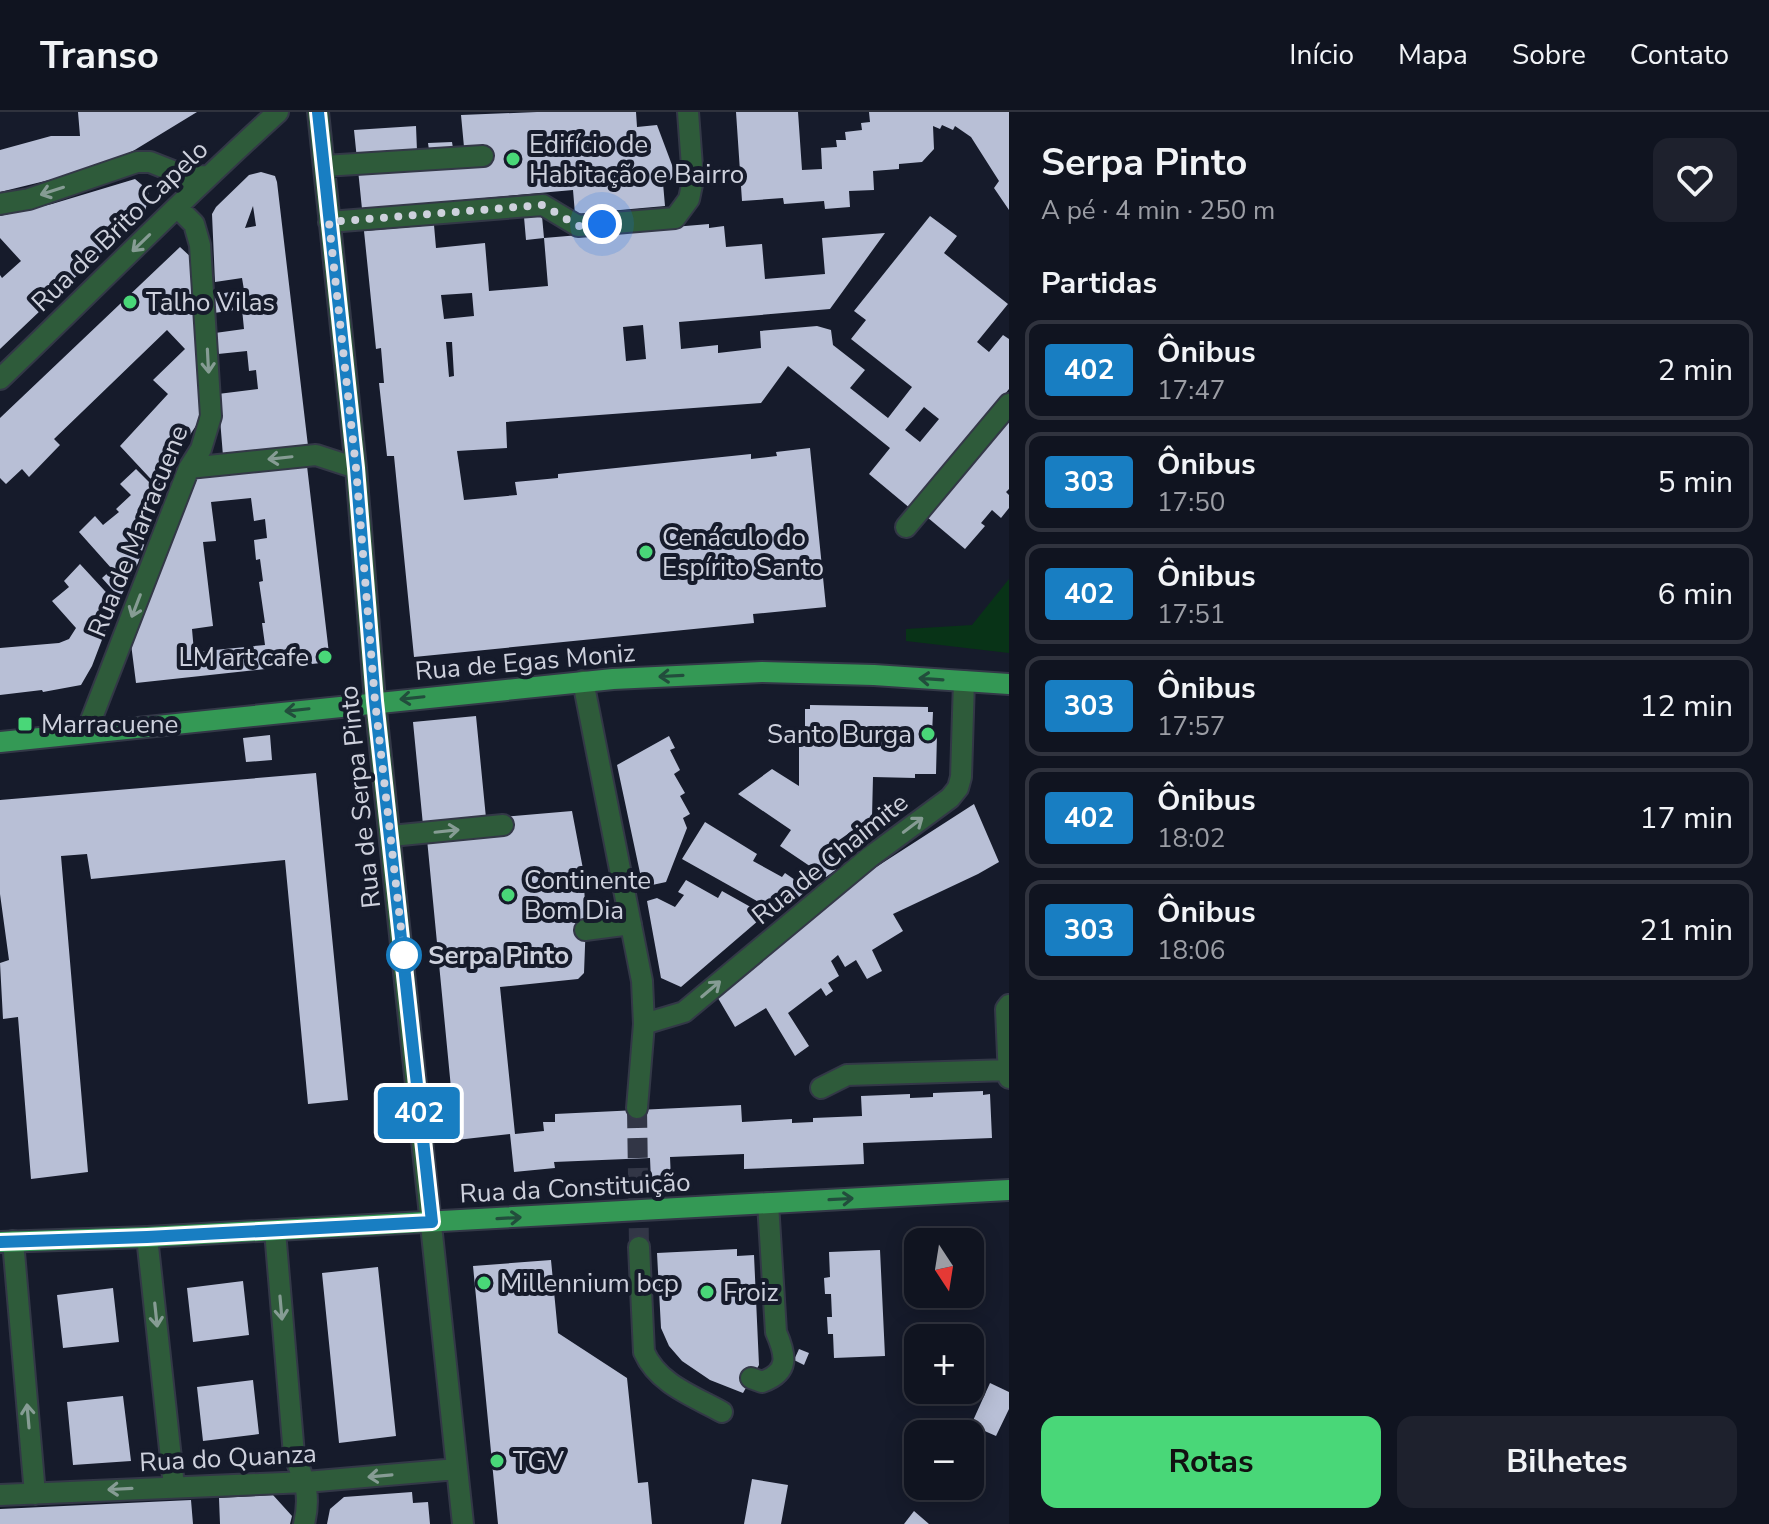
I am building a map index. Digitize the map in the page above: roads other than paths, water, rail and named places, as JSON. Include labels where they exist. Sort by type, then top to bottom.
[{"type":"main road","name":"Rua de Egas Moniz","points":[[0,742],[583,681],[762,672],[874,675],[1009,684]]},
{"type":"main road","name":"Rua da Constituição","points":[[7,1242],[275,1231],[1009,1190]]},
{"type":"street","name":"Rua de Brito Capelo","points":[[0,379],[206,176],[278,112]]},
{"type":"street","name":"Rua de Serpa Pinto","points":[[318,112],[356,468],[375,701],[463,1524]]},
{"type":"street","points":[[329,222],[543,205],[578,226],[675,218],[689,199],[693,180],[688,112]]},
{"type":"street","points":[[324,166],[483,156]]},
{"type":"street","points":[[0,204],[29,199],[137,162],[150,162],[188,177],[206,176]]},
{"type":"street","name":"Rua de Marracuene","points":[[86,733],[189,468],[201,449],[211,416],[200,245],[194,224],[177,207]]},
{"type":"street","points":[[906,527],[1009,404]]},
{"type":"street","points":[[189,468],[316,455],[356,468]]},
{"type":"street","points":[[583,681],[642,981],[644,1024],[637,1108]]},
{"type":"street","name":"Rua de Chaimite","points":[[644,1024],[684,1012],[870,857],[950,798],[958,788],[961,777],[964,681]]},
{"type":"street","points":[[391,836],[503,825]]},
{"type":"street","points":[[585,930],[631,924]]},
{"type":"street","points":[[1009,1005],[1006,1009],[1009,1078]]},
{"type":"street","points":[[821,1088],[847,1075],[1009,1070]]},
{"type":"street","points":[[751,1378],[762,1382],[774,1378],[782,1369],[784,1351],[776,1332],[768,1203]]},
{"type":"street","points":[[275,1231],[294,1455],[306,1482],[309,1505],[304,1524]]},
{"type":"street","points":[[147,1237],[174,1486]]},
{"type":"street","points":[[7,1242],[35,1494]]},
{"type":"street","points":[[639,1247],[644,1352],[649,1364],[677,1388],[722,1412]]},
{"type":"street","name":"Rua do Quanza","points":[[0,1495],[306,1482],[457,1469]]},
{"type":"tunnel","points":[[637,1108],[639,1247]]},
{"type":"place","name":"Edifício de Habitação e Bairro","points":[[513,159]]},
{"type":"place","name":"Talho Vilas","points":[[130,302]]},
{"type":"place","name":"Cenáculo do Espírito Santo","points":[[646,552]]},
{"type":"place","name":"LM art cafe","points":[[325,657]]},
{"type":"place","name":"Marracuene","points":[[25,724]]},
{"type":"place","name":"Santo Burga","points":[[928,734]]},
{"type":"place","name":"Continente Bom Dia","points":[[508,895]]},
{"type":"place","name":"Serpa Pinto","points":[[404,955]]},
{"type":"place","name":"Millennium bcp","points":[[484,1283]]},
{"type":"place","name":"Froiz","points":[[707,1292]]},
{"type":"place","name":"TGV","points":[[497,1461]]}]
